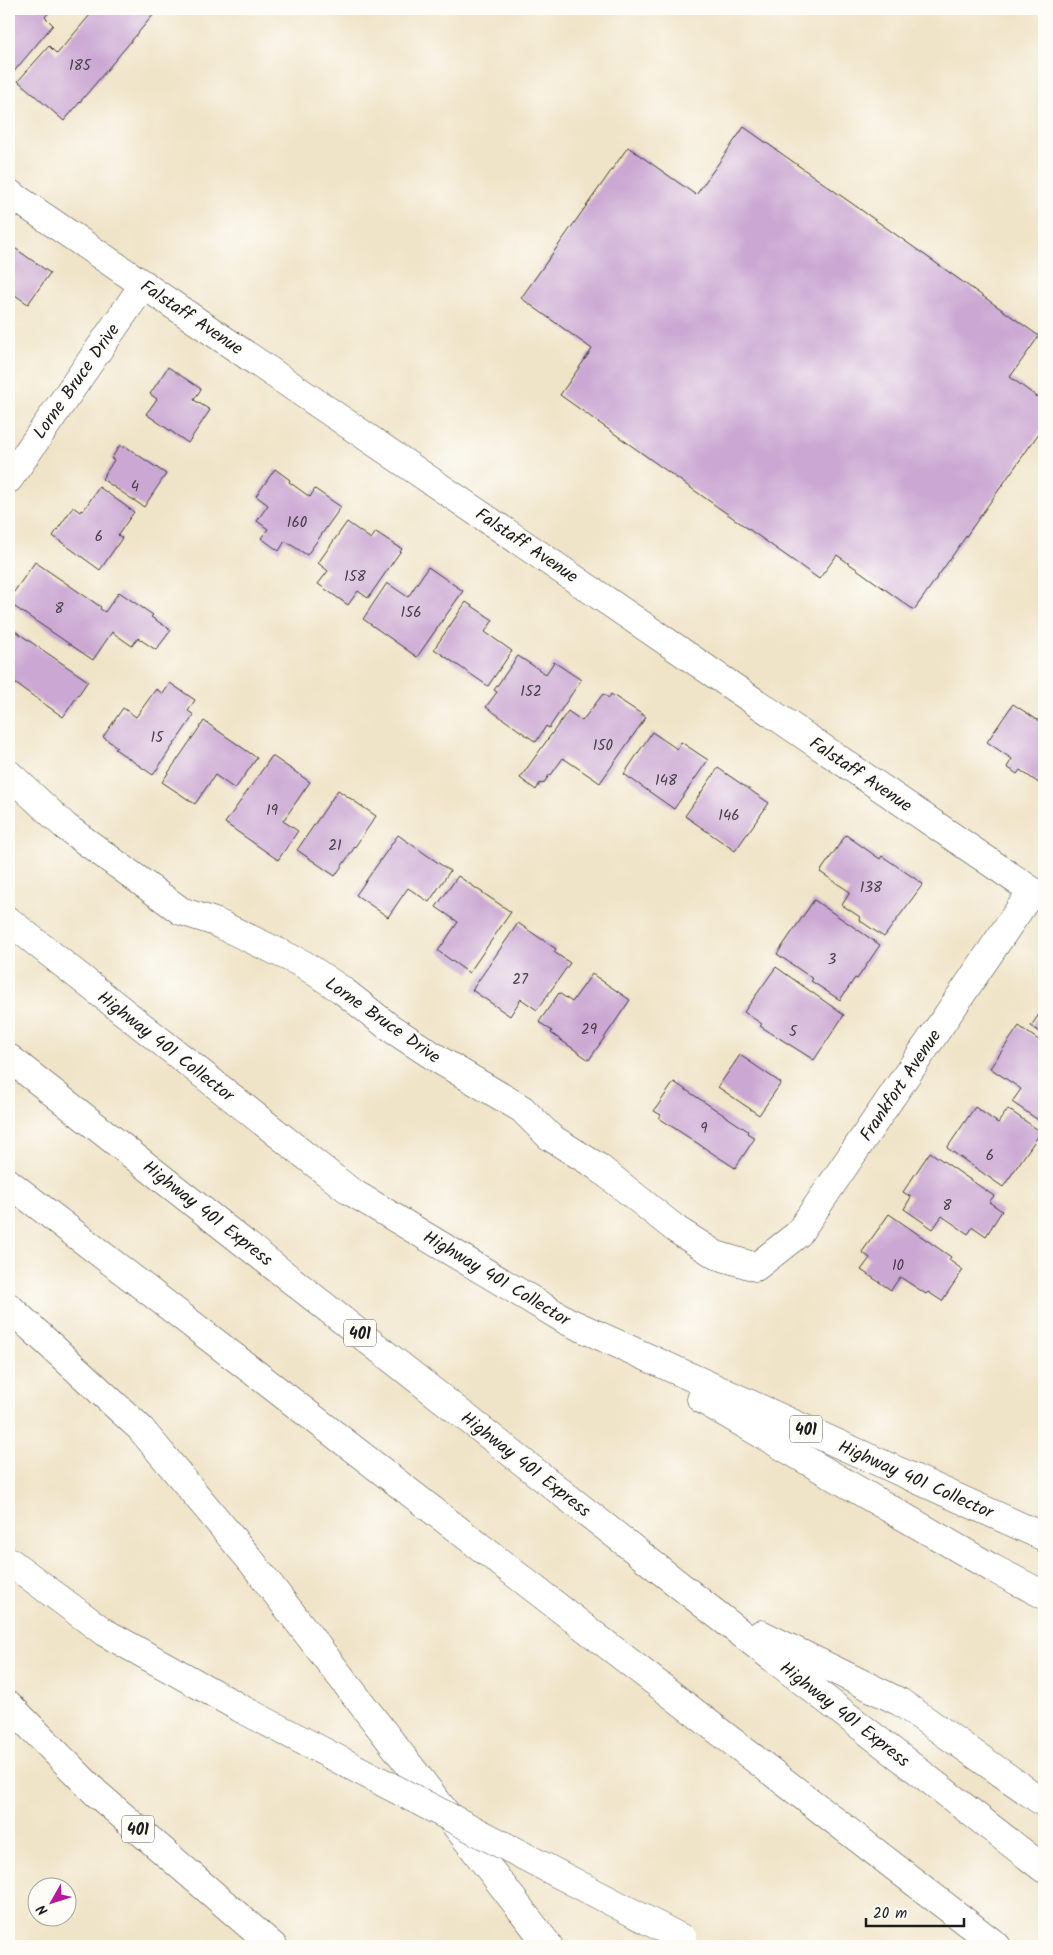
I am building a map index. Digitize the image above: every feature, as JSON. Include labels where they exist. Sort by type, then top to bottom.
[{"type":"main road","name":"Falstaff Avenue","points":[[9,192],[1038,895]]},
{"type":"main road","name":"Lorne Bruce Drive","points":[[9,479],[144,284]]},
{"type":"main road","name":"Lorne Bruce Drive","points":[[9,774],[66,827],[181,911],[215,922],[303,964],[342,990],[390,1027],[522,1109],[550,1137],[598,1168],[677,1230],[716,1255],[756,1267]]},
{"type":"main road","name":"Frankfort Avenue","points":[[756,1267],[798,1234],[1038,895]]},
{"type":"main road","name":"Highway 401 Collector","points":[[9,922],[350,1191],[567,1321],[1044,1537]]},
{"type":"main road","name":"Highway 401 Express","points":[[9,1058],[711,1610],[1044,1869]]},
{"type":"main road","points":[[9,1182],[997,1946]]},
{"type":"main road","points":[[9,1307],[140,1428],[252,1562],[549,1946]]},
{"type":"main road","points":[[567,1321],[992,1568],[1044,1595]]},
{"type":"main road","points":[[9,1561],[104,1632],[242,1709],[690,1942]]},
{"type":"main road","points":[[711,1610],[900,1702],[1044,1803]]},
{"type":"main road","name":"401","points":[[9,1706],[96,1793],[274,1946]]},
{"type":"building","points":[[9,9],[52,9],[45,17],[53,25],[11,75],[9,73]]},
{"type":"building","points":[[95,9],[116,9],[121,13],[125,9],[148,9],[154,14],[64,121],[18,81],[49,46],[57,54]]},
{"type":"building","points":[[744,127],[1039,336],[1010,377],[1044,402],[1044,426],[914,610],[837,555],[819,579],[560,395],[592,349],[521,298],[628,147],[696,195]]},
{"type":"building","points":[[9,244],[50,273],[28,304],[9,291]]},
{"type":"building","points":[[168,367],[201,389],[194,400],[210,410],[188,443],[146,414],[157,399],[150,394]]},
{"type":"building","points":[[120,445],[124,448],[125,446],[166,474],[144,507],[102,479],[114,460],[111,459]]},
{"type":"building","points":[[275,469],[310,497],[315,489],[341,507],[307,555],[285,541],[279,551],[261,538],[268,529],[257,521],[268,505],[256,496]]},
{"type":"building","points":[[99,487],[134,512],[118,535],[122,538],[100,570],[53,536],[73,507],[80,512],[81,510],[83,511]]},
{"type":"building","points":[[347,522],[371,539],[376,532],[402,549],[368,598],[358,591],[348,605],[318,584],[328,571],[318,563]]},
{"type":"building","points":[[35,562],[101,607],[100,609],[105,612],[119,592],[171,630],[156,650],[138,638],[132,646],[112,632],[93,660],[9,603],[9,599]]},
{"type":"building","points":[[428,567],[463,591],[417,657],[363,619],[387,583],[408,597]]},
{"type":"building","points":[[466,602],[493,620],[485,632],[512,651],[488,686],[434,649]]},
{"type":"building","points":[[9,627],[88,681],[63,717],[9,679]]},
{"type":"building","points":[[518,656],[546,674],[554,662],[581,680],[549,728],[546,726],[536,742],[486,707],[497,692],[494,690]]},
{"type":"building","points":[[170,683],[195,700],[188,711],[194,715],[153,775],[115,749],[117,747],[103,737],[123,708],[136,717],[156,689],[163,694]]},
{"type":"building","points":[[603,694],[609,698],[611,694],[646,717],[600,783],[563,758],[551,775],[543,784],[540,783],[536,790],[520,778],[568,711],[582,721]]},
{"type":"building","points":[[1013,704],[1042,723],[1044,720],[1044,778],[1040,784],[1020,770],[1017,774],[1007,767],[1012,759],[987,742]]},
{"type":"building","points":[[204,721],[257,758],[235,789],[215,775],[195,804],[162,782]]},
{"type":"building","points":[[652,732],[677,749],[681,742],[708,760],[674,809],[624,774]]},
{"type":"building","points":[[272,756],[310,782],[283,821],[298,831],[278,860],[225,823]]},
{"type":"building","points":[[718,768],[769,803],[735,851],[685,816]]},
{"type":"building","points":[[338,790],[376,816],[335,876],[297,850]]},
{"type":"building","points":[[398,835],[450,871],[429,902],[408,888],[388,917],[356,895]]},
{"type":"building","points":[[846,835],[880,859],[882,856],[923,884],[884,937],[859,920],[860,917],[842,905],[850,892],[820,872]]},
{"type":"building","points":[[458,876],[511,912],[469,973],[438,951],[458,922],[436,907]]},
{"type":"building","points":[[814,900],[880,945],[840,1000],[811,981],[813,979],[777,954]]},
{"type":"building","points":[[518,923],[556,949],[554,952],[570,963],[537,1010],[521,999],[510,1016],[472,990]]},
{"type":"building","points":[[776,967],[844,1015],[814,1060],[760,1026],[762,1024],[744,1012]]},
{"type":"building","points":[[592,974],[630,1000],[589,1060],[539,1022],[559,993],[572,1002]]},
{"type":"building","points":[[1044,1007],[1044,1035],[1031,1026]]},
{"type":"building","points":[[1019,1026],[1044,1044],[1044,1124],[1012,1102],[1021,1089],[990,1068]]},
{"type":"building","points":[[740,1055],[781,1083],[759,1115],[718,1087]]},
{"type":"building","points":[[674,1082],[748,1131],[747,1133],[755,1138],[735,1168],[659,1118],[661,1115],[654,1111]]},
{"type":"building","points":[[975,1107],[998,1123],[1008,1109],[1041,1132],[1003,1187],[947,1148]]},
{"type":"building","points":[[930,1152],[994,1196],[989,1202],[1002,1211],[986,1236],[973,1227],[968,1234],[942,1216],[933,1229],[904,1209],[911,1197],[903,1192]]},
{"type":"building","points":[[889,1214],[951,1257],[949,1260],[963,1270],[942,1301],[928,1292],[926,1294],[900,1277],[891,1290],[861,1270],[870,1258],[862,1252]]}]
